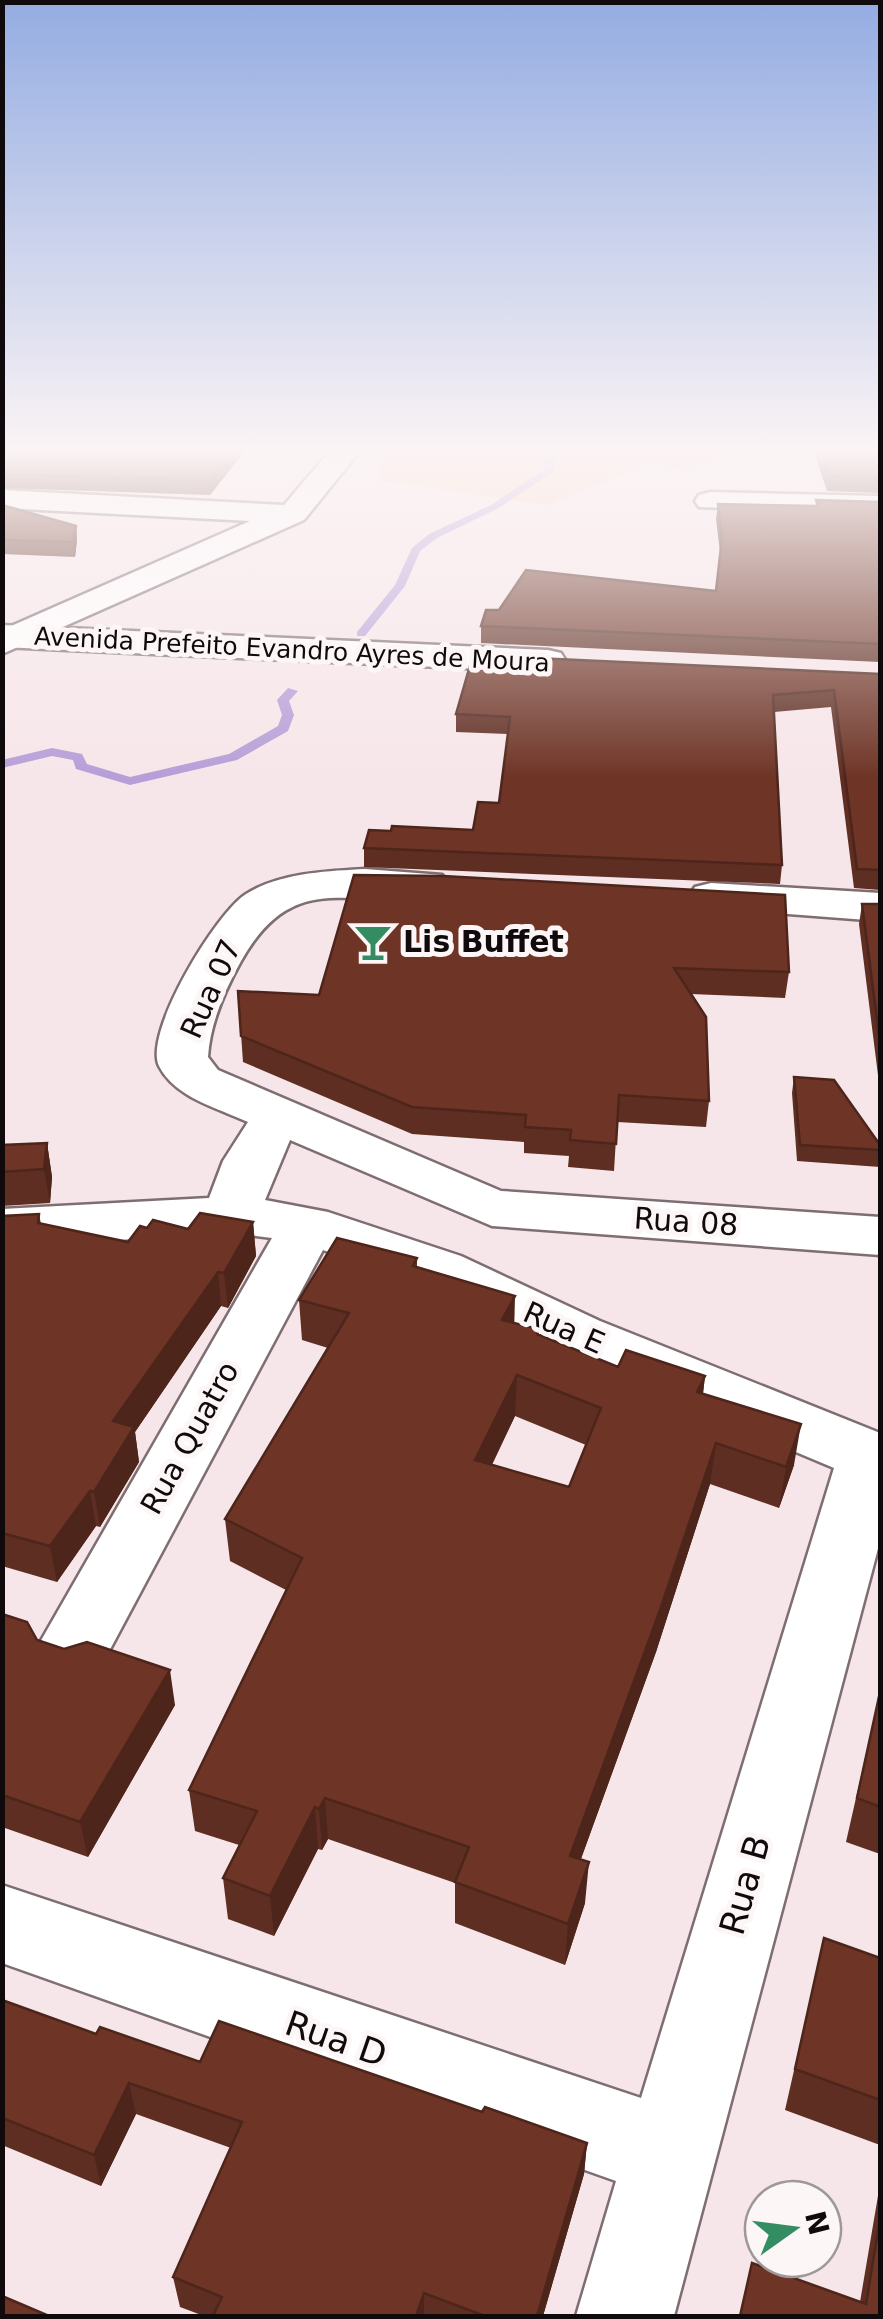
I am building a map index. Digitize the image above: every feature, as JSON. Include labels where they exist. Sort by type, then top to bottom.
[{"type":"street","points":[[5,644],[189,560]]},
{"type":"street","name":"Avenida Prefeito Evandro Ayres de Moura","points":[[5,644],[72,652],[586,675]]},
{"type":"street","name":"Rua 07","points":[[459,886],[350,884],[261,902],[233,934],[186,1034],[182,1059],[200,1082],[282,1114],[492,1208]]},
{"type":"street","points":[[670,895],[880,906]]},
{"type":"street","points":[[234,1215],[240,1179],[258,1143],[282,1114]]},
{"type":"street","points":[[440,1270],[492,1208]]},
{"type":"street","name":"Rua 08","points":[[492,1208],[880,1236]]},
{"type":"street","name":"Rua E","points":[[2,1228],[234,1215],[308,1225],[440,1270],[578,1336],[876,1458]]},
{"type":"street","name":"Rua Quatro","points":[[72,1651],[308,1225]]},
{"type":"street","name":"Rua B","points":[[625,2316],[669,2154],[876,1458]]},
{"type":"street","name":"Rua D","points":[[14,1939],[669,2154]]},
{"type":"building","points":[[719,560],[880,560],[880,644],[481,626],[486,610],[499,610],[526,570],[716,591]]},
{"type":"building","points":[[473,655],[880,674],[880,870],[857,869],[834,690],[773,695],[782,865],[364,848],[369,830],[391,831],[392,826],[473,830],[478,802],[499,803],[510,717],[456,714]]},
{"type":"building","points":[[354,875],[443,876],[785,895],[789,972],[674,968],[706,1017],[709,1101],[619,1095],[616,1144],[570,1140],[571,1130],[525,1127],[526,1115],[412,1107],[241,1036],[238,991],[319,995]]},
{"type":"building","points":[[862,904],[880,904],[880,1042]]},
{"type":"building","points":[[794,1077],[834,1080],[880,1150],[800,1145]]},
{"type":"building","points":[[47,1143],[44,1169],[2,1172],[2,1145]]},
{"type":"building","points":[[200,1213],[253,1222],[224,1273],[218,1272],[113,1421],[134,1427],[94,1492],[90,1491],[50,1546],[2,1533],[2,1216],[39,1214],[38,1223],[128,1242],[140,1226],[147,1228],[153,1220],[188,1229]]},
{"type":"building","points":[[337,1238],[417,1258],[413,1266],[515,1296],[502,1320],[539,1329],[537,1334],[618,1367],[626,1350],[705,1376],[697,1392],[801,1424],[786,1467],[716,1443],[570,1856],[589,1862],[568,1924],[455,1882],[469,1847],[325,1798],[319,1809],[315,1807],[270,1896],[223,1878],[257,1811],[189,1790],[302,1558],[225,1519],[349,1313],[299,1300]],"holes":[[[517,1375],[601,1408],[569,1487],[475,1460]]]},
{"type":"building","points":[[2,1614],[27,1622],[37,1640],[64,1649],[87,1642],[170,1670],[80,1822],[2,1795]]},
{"type":"building","points":[[880,1692],[880,1807],[857,1798]]},
{"type":"building","points":[[824,1938],[880,1958],[880,2100],[795,2069]]},
{"type":"building","points":[[2,2000],[96,2034],[100,2027],[200,2062],[219,2021],[482,2112],[485,2107],[587,2143],[537,2316],[485,2316],[424,2293],[416,2316],[213,2316],[222,2297],[173,2277],[242,2122],[129,2083],[94,2155],[2,2118]]},
{"type":"building","points":[[880,2219],[880,2316],[740,2316],[748,2279],[796,2279],[866,2304]]},
{"type":"building","points":[[2,2296],[49,2316],[2,2316]]},
{"type":"waterway","points":[[361,634],[400,586],[411,560]]},
{"type":"waterway","points":[[2,764],[52,752],[78,757],[81,766],[130,781],[233,757],[284,728],[288,715],[283,700],[292,691]]},
{"type":"place","name":"Lis Buffet","points":[[373,942]]}]
